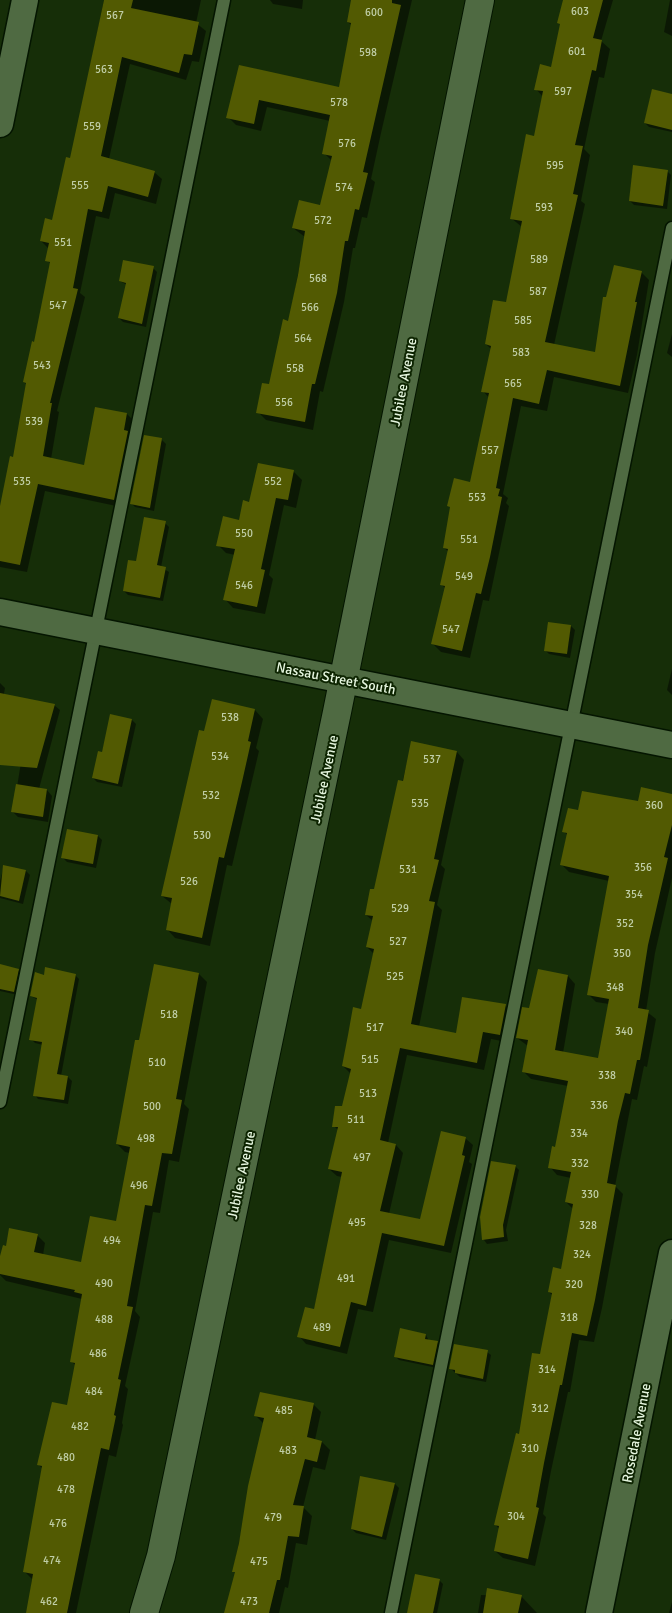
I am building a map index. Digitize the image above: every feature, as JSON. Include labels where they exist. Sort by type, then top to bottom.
[{"type":"main road","name":"Jubilee Avenue","points":[[154,1613],[161,1556],[344,680],[480,0]]},
{"type":"main road","name":"Jubilee Avenue","points":[[144,1613],[161,1556]]},
{"type":"street","points":[[0,124],[25,0]]},
{"type":"street","name":"Nassau Street South","points":[[0,612],[672,744]]},
{"type":"street","name":"Rosedale Avenue","points":[[599,1613],[672,1253]]},
{"type":"lane","points":[[0,1102],[224,0]]},
{"type":"lane","points":[[391,1613],[672,228]]},
{"type":"building","points":[[104,0],[133,0],[131,8],[199,22],[192,55],[184,54],[179,73],[122,57],[101,156],[155,171],[148,197],[108,186],[102,212],[88,209],[73,288],[78,289],[50,403],[52,403],[43,456],[84,465],[95,407],[127,413],[124,430],[128,431],[114,500],[38,484],[20,565],[0,561],[0,506],[10,456],[13,457],[26,383],[23,382],[32,341],[34,342],[50,262],[45,261],[49,243],[40,241],[45,218],[52,220],[66,157],[70,158]]},
{"type":"building","points":[[351,0],[392,0],[392,3],[401,5],[363,172],[368,173],[359,210],[355,209],[348,241],[345,241],[337,293],[315,384],[312,384],[305,422],[256,413],[262,383],[269,384],[283,319],[288,321],[298,275],[305,231],[292,228],[299,200],[320,205],[332,156],[322,154],[330,115],[259,100],[254,124],[226,118],[239,65],[339,87],[351,23],[347,22]]},
{"type":"building","points":[[563,0],[603,0],[593,38],[602,40],[596,71],[592,70],[575,145],[583,146],[573,194],[578,195],[545,342],[595,352],[603,297],[606,297],[614,265],[642,271],[620,386],[547,370],[539,404],[513,398],[496,488],[500,489],[498,496],[502,497],[490,557],[481,594],[476,593],[462,651],[431,644],[445,586],[440,585],[448,549],[443,548],[450,507],[447,506],[454,478],[470,482],[489,393],[481,392],[491,346],[485,344],[493,300],[506,302],[522,221],[510,219],[526,134],[534,136],[543,91],[534,90],[540,64],[551,67],[560,24],[557,23]]},
{"type":"building","points":[[652,89],[672,94],[672,130],[644,123]]},
{"type":"building","points":[[633,165],[668,170],[663,206],[629,201]]},
{"type":"building","points":[[123,260],[154,266],[142,324],[118,318],[126,283],[119,281]]},
{"type":"building","points":[[144,435],[162,438],[150,508],[130,504]]},
{"type":"building","points":[[258,463],[294,470],[288,500],[276,498],[261,569],[265,570],[257,607],[223,600],[235,549],[216,546],[223,516],[239,520],[243,500],[249,502]]},
{"type":"building","points":[[144,517],[166,521],[157,565],[166,567],[160,598],[123,591],[128,560],[136,561]]},
{"type":"building","points":[[548,622],[571,625],[567,654],[544,651]]},
{"type":"building","points":[[0,693],[55,704],[37,768],[0,765]]},
{"type":"building","points":[[212,699],[255,709],[248,741],[251,742],[242,782],[224,858],[219,857],[202,938],[166,930],[172,898],[161,896],[199,730],[204,731]]},
{"type":"building","points":[[110,714],[132,719],[118,784],[92,778],[98,751],[102,752]]},
{"type":"building","points":[[411,741],[457,751],[434,859],[439,860],[429,901],[435,902],[411,1024],[456,1033],[462,997],[506,1004],[500,1035],[483,1032],[477,1063],[400,1048],[380,1140],[396,1144],[380,1211],[420,1219],[441,1131],[466,1137],[462,1155],[465,1156],[444,1246],[382,1233],[366,1306],[351,1302],[340,1347],[297,1337],[305,1307],[314,1309],[342,1172],[328,1169],[338,1127],[332,1127],[335,1106],[342,1106],[351,1069],[342,1066],[353,1007],[361,1009],[374,949],[366,947],[373,916],[365,915],[370,889],[374,889],[398,780],[403,781]]},
{"type":"building","points":[[16,784],[47,789],[43,817],[11,812]]},
{"type":"building","points":[[641,787],[672,794],[672,825],[664,857],[668,858],[648,945],[638,1008],[649,1010],[640,1060],[637,1060],[630,1094],[625,1093],[618,1121],[607,1183],[616,1185],[595,1300],[587,1336],[572,1333],[544,1463],[536,1507],[539,1508],[528,1559],[494,1551],[499,1526],[494,1525],[516,1433],[519,1434],[532,1353],[540,1354],[552,1293],[548,1292],[553,1267],[561,1269],[573,1204],[565,1202],[571,1172],[548,1168],[552,1146],[555,1147],[568,1081],[522,1072],[528,1040],[516,1038],[522,1007],[529,1008],[538,969],[568,975],[555,1050],[598,1058],[609,999],[587,995],[609,876],[560,865],[567,833],[562,832],[568,808],[578,810],[582,791],[638,801]]},
{"type":"building","points":[[67,829],[98,835],[93,864],[61,858]]},
{"type":"building","points":[[3,865],[26,870],[19,901],[0,896]]},
{"type":"building","points":[[0,964],[19,969],[14,992],[0,989]]},
{"type":"building","points":[[154,964],[199,973],[176,1099],[182,1100],[172,1154],[162,1153],[152,1206],[145,1205],[127,1306],[133,1307],[118,1379],[121,1380],[114,1415],[116,1416],[109,1450],[101,1448],[67,1613],[26,1613],[33,1574],[23,1572],[42,1466],[37,1465],[52,1402],[67,1405],[75,1363],[70,1362],[82,1294],[74,1292],[75,1290],[0,1274],[0,1256],[3,1245],[6,1246],[9,1228],[38,1234],[34,1252],[81,1262],[90,1216],[116,1221],[130,1147],[116,1144],[135,1040],[139,1040]]},
{"type":"building","points":[[45,967],[76,974],[57,1074],[68,1076],[64,1100],[33,1096],[42,1042],[29,1040],[37,998],[30,996],[35,972],[44,975]]},
{"type":"building","points":[[491,1161],[516,1165],[503,1225],[504,1237],[482,1240],[480,1217]]},
{"type":"building","points":[[400,1328],[426,1334],[425,1339],[438,1341],[433,1365],[394,1357]]},
{"type":"building","points":[[454,1344],[488,1350],[483,1379],[455,1373],[455,1370],[449,1369]]},
{"type":"building","points":[[260,1392],[314,1403],[307,1437],[322,1441],[317,1462],[305,1459],[293,1505],[304,1506],[299,1537],[288,1536],[280,1580],[277,1580],[269,1613],[224,1613],[235,1572],[232,1572],[239,1543],[248,1486],[264,1418],[254,1416]]},
{"type":"building","points":[[360,1476],[395,1483],[382,1537],[351,1529]]},
{"type":"building","points":[[415,1574],[440,1579],[433,1613],[407,1613]]},
{"type":"building","points":[[487,1588],[522,1595],[518,1613],[483,1613]]}]
